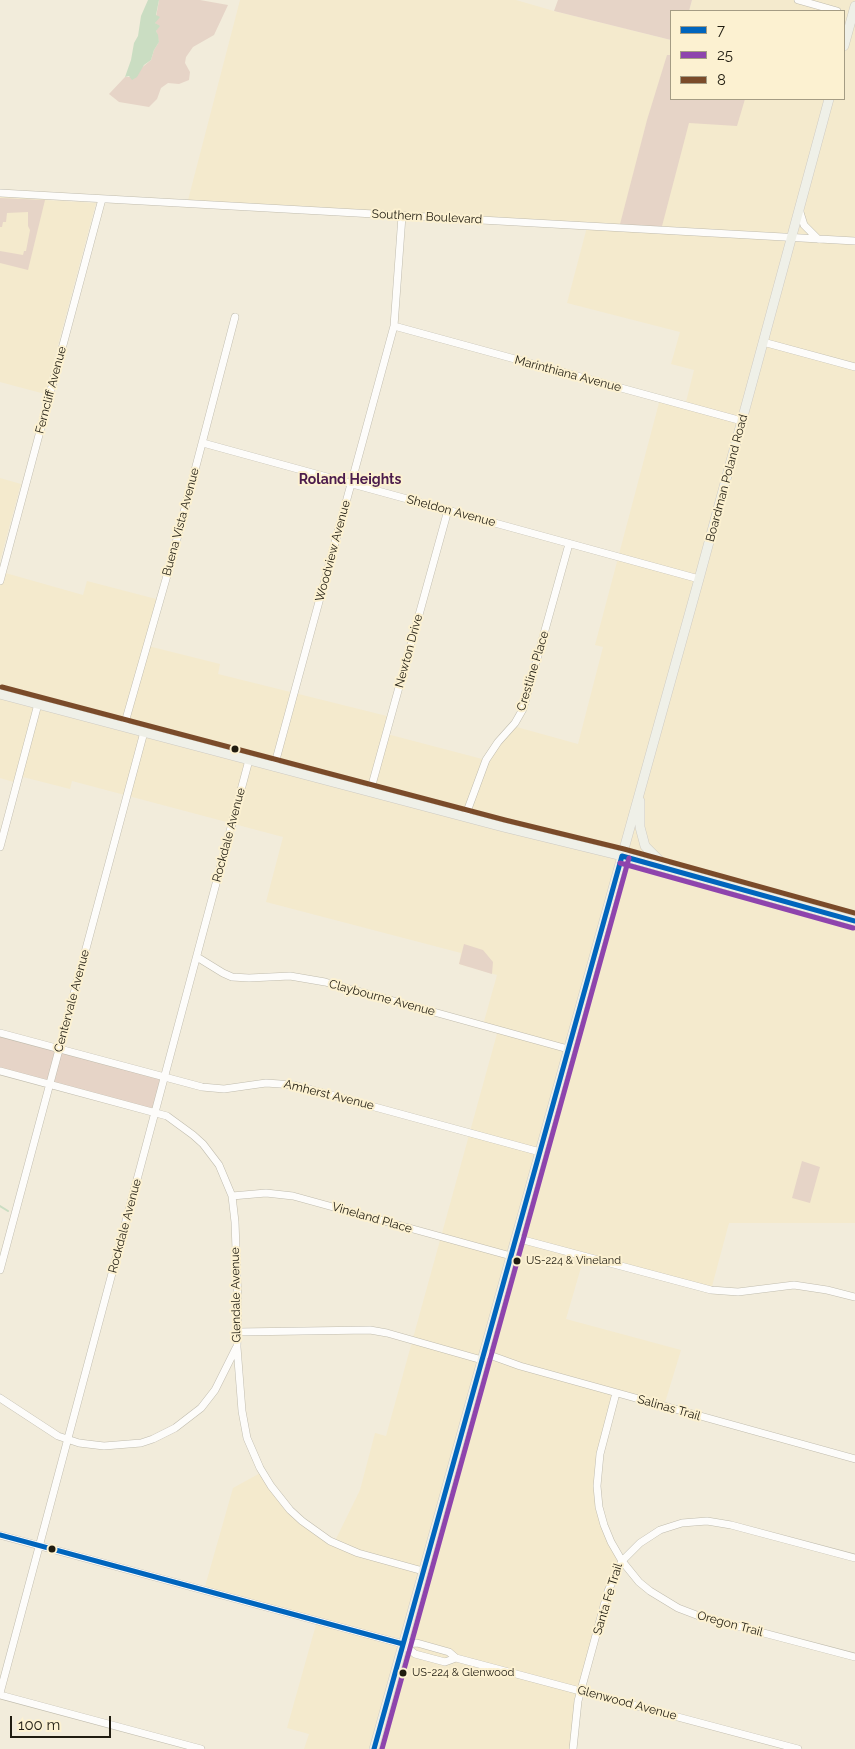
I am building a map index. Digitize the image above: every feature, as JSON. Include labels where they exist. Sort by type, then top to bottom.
[{"type":"main road","points":[[845,38],[848,14],[855,6]]},
{"type":"main road","name":"Boardman Poland Road","points":[[374,1749],[699,579],[829,100]]},
{"type":"main road","points":[[0,694],[465,817],[622,856],[855,921]]},
{"type":"main road","points":[[641,785],[642,838],[650,852],[669,870]]},
{"type":"street","points":[[798,0],[833,10]]},
{"type":"street","name":"Southern Boulevard","points":[[0,193],[855,241]]},
{"type":"street","name":"Ferncliff Avenue","points":[[0,580],[102,199]]},
{"type":"street","points":[[799,209],[805,227],[818,239]]},
{"type":"street","name":"Woodview Avenue","points":[[274,767],[394,326],[402,216]]},
{"type":"street","name":"Buena Vista Avenue","points":[[124,726],[235,317]]},
{"type":"street","name":"Marinthiana Avenue","points":[[394,326],[742,422]]},
{"type":"street","points":[[762,342],[855,367]]},
{"type":"street","name":"Sheldon Avenue","points":[[202,443],[699,579]]},
{"type":"street","name":"Newton Drive","points":[[370,792],[448,510]]},
{"type":"street","name":"Crestline Place","points":[[465,817],[486,760],[498,742],[515,723],[523,709],[569,544]]},
{"type":"street","points":[[0,847],[38,704]]},
{"type":"street","name":"Centervale Avenue","points":[[0,1270],[144,732]]},
{"type":"street","name":"Rockdale Avenue","points":[[0,1694],[249,760]]},
{"type":"street","name":"Claybourne Avenue","points":[[197,957],[232,977],[290,976],[325,982],[568,1049]]},
{"type":"street","name":"Amherst Avenue","points":[[0,1033],[165,1078],[215,1089],[266,1082],[294,1085],[540,1152]]},
{"type":"street","name":"Glendale Avenue","points":[[0,1071],[167,1116],[203,1144],[219,1165],[232,1196],[235,1222],[237,1347],[242,1411],[247,1438],[260,1468],[278,1497],[302,1521],[330,1541],[382,1561],[423,1570]]},
{"type":"street","name":"Vineland Place","points":[[232,1196],[266,1193],[293,1196],[511,1256]]},
{"type":"street","points":[[516,1238],[711,1290],[738,1292],[781,1285],[794,1285],[855,1297]]},
{"type":"street","name":"Salinas Trail","points":[[238,1332],[370,1330],[386,1333],[520,1366],[855,1460]]},
{"type":"street","points":[[0,1398],[56,1435],[68,1439],[92,1445],[116,1446],[140,1443],[170,1431],[192,1416],[208,1400],[221,1380],[237,1347]]},
{"type":"street","name":"Santa Fe Trail","points":[[573,1749],[576,1707],[608,1591],[622,1561],[604,1526],[599,1507],[597,1486],[600,1454],[616,1393]]},
{"type":"street","points":[[622,1561],[640,1542],[660,1530],[682,1523],[700,1521],[731,1525],[855,1558]]},
{"type":"street","name":"Glenwood Avenue","points":[[0,1535],[403,1644],[417,1644],[448,1652],[456,1658],[798,1749]]},
{"type":"street","name":"Oregon Trail","points":[[622,1561],[639,1582],[678,1608],[698,1616],[855,1657]]},
{"type":"street","points":[[0,1694],[201,1749]]},
{"type":"shaded area","points":[[148,0],[159,0],[156,15],[160,17],[155,23],[160,26],[156,31],[159,42],[151,60],[144,65],[137,77],[132,80],[129,76],[125,77],[134,43],[138,36],[141,16]]},
{"type":"shaded area","points":[[159,0],[200,0],[228,5],[214,35],[193,47],[186,57],[185,63],[190,72],[189,80],[179,84],[168,83],[161,88],[157,99],[149,107],[119,102],[109,94],[125,77],[136,77],[139,70],[151,60],[159,42],[156,31],[158,27],[155,23]]},
{"type":"shaded area","points":[[240,0],[516,0],[670,40],[670,100],[845,100],[845,10],[689,10],[692,0],[855,0],[855,1223],[729,1223],[711,1290],[584,1257],[566,1319],[681,1350],[664,1406],[616,1393],[600,1454],[599,1507],[622,1561],[611,1584],[583,1682],[573,1749],[304,1749],[309,1734],[287,1728],[317,1621],[204,1590],[233,1488],[262,1472],[290,1510],[334,1543],[360,1490],[375,1433],[386,1436],[498,1030],[483,1025],[497,975],[459,964],[461,953],[266,902],[283,837],[72,781],[70,789],[19,776],[17,783],[0,778],[0,581],[2,572],[83,595],[87,581],[160,600],[148,646],[220,664],[218,674],[391,717],[387,734],[486,760],[513,726],[578,744],[603,647],[595,645],[660,399],[685,406],[694,370],[671,364],[680,332],[567,303],[587,227],[187,204]]},
{"type":"shaded area","points":[[558,0],[692,0],[689,10],[670,10],[670,40],[554,11]]},
{"type":"shaded area","points":[[667,55],[670,55],[670,100],[745,100],[737,126],[689,123],[661,230],[619,228],[647,120]]},
{"type":"shaded area","points":[[0,193],[46,195],[45,200],[96,203],[45,394],[0,382]]},
{"type":"shaded area","points":[[0,198],[45,200],[28,270],[0,263],[0,251],[23,255],[24,251],[26,251],[30,230],[28,226],[28,212],[7,213],[6,222],[3,222],[2,227],[0,227]]},
{"type":"shaded area","points":[[0,478],[21,484],[0,561]]},
{"type":"shaded area","points":[[464,944],[483,950],[493,962],[492,974],[459,964]]},
{"type":"shaded area","points":[[0,1033],[165,1078],[156,1113],[0,1071]]},
{"type":"shaded area","points":[[802,1161],[820,1167],[810,1203],[792,1198]]},
{"type":"waterway","points":[[0,1206],[8,1211]]},
{"type":"transit line","name":"8","points":[[2,687],[505,820],[624,849],[855,913]]},
{"type":"transit line","name":"7","points":[[622,856],[855,921]]},
{"type":"transit line","name":"7","points":[[374,1749],[622,856]]},
{"type":"transit line","name":"25","points":[[382,1749],[629,858]]},
{"type":"transit line","name":"25","points":[[620,863],[853,928]]},
{"type":"transit line","name":"7","points":[[0,1535],[403,1644]]},
{"type":"place","name":"US-224 & Vineland","points":[[517,1261]]},
{"type":"place","name":"US-224 & Glenwood","points":[[403,1673]]},
{"type":"district","name":"Roland Heights","points":[[350,480]]}]
